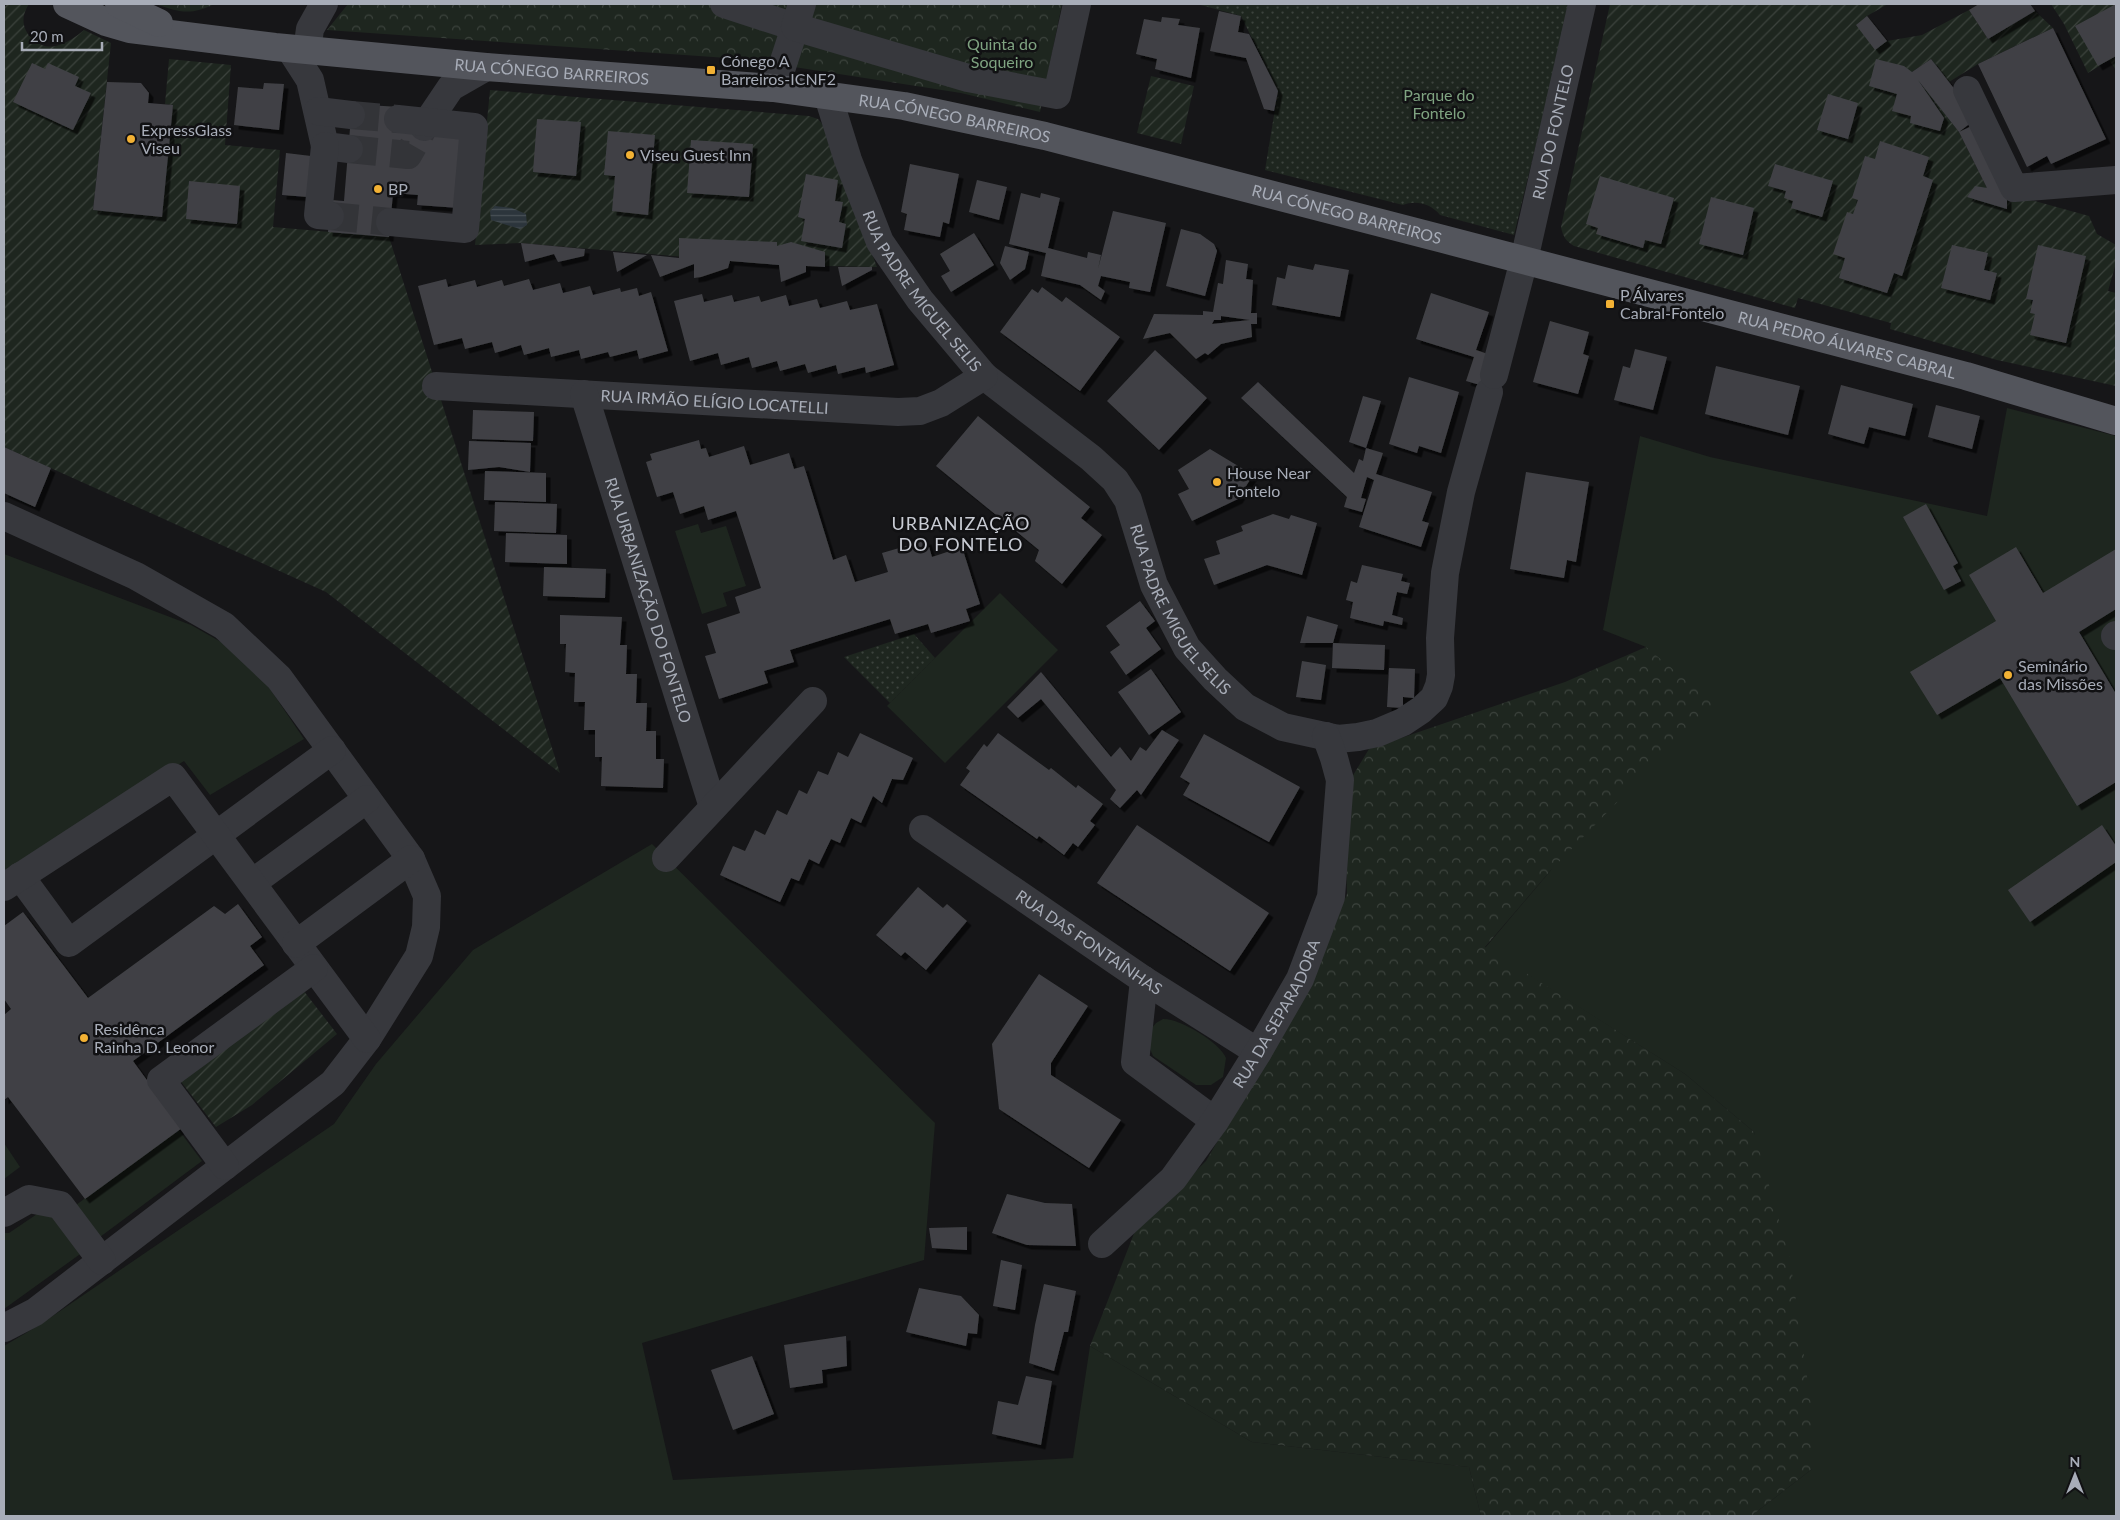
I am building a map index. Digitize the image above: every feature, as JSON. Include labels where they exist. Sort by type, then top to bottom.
[{"type":"main road","name":"RUA CÓNEGO BARREIROS","points":[[67,4],[106,22],[130,29],[298,50],[486,67],[772,88],[904,106],[1045,136],[1524,260]]},
{"type":"main road","name":"RUA CÓNEGO BARREIROS","points":[[119,4],[191,36]]},
{"type":"main road","name":"RUA PEDRO ÁLVARES CABRAL","points":[[1524,260],[1966,376],[2116,421]]},
{"type":"main road","name":"RUA PEDRO ÁLVARES CABRAL","points":[[1966,376],[2116,406]]},
{"type":"street","points":[[324,4],[298,50],[310,80],[318,112],[337,148],[318,215],[330,216]]},
{"type":"street","points":[[724,4],[798,15],[968,78],[1057,95],[1077,4]]},
{"type":"street","name":"RUA DO FONTELO","points":[[1524,260],[1582,4]]},
{"type":"street","points":[[772,88],[782,68],[798,15]]},
{"type":"street","points":[[425,125],[452,88],[486,67]]},
{"type":"street","points":[[1968,90],[2014,188],[2116,180]]},
{"type":"street","name":"RUA PADRE MIGUEL SELIS","points":[[828,96],[848,160],[880,242],[920,300],[984,376],[1091,458],[1115,480],[1128,500],[1154,585],[1187,648],[1215,679],[1245,706],[1283,727],[1338,738],[1358,737],[1377,733],[1403,722],[1422,710],[1434,698],[1440,686],[1442,675],[1440,638],[1445,573],[1462,492],[1524,260]]},
{"type":"street","points":[[318,112],[351,115]]},
{"type":"street","points":[[390,222],[465,229],[474,127],[425,125],[398,120]]},
{"type":"street","name":"RUA IRMÃO ELÍGIO LOCATELLI","points":[[436,386],[920,411],[940,403],[984,376]]},
{"type":"street","name":"RUA URBANIZAÇÃO DO FONTELO","points":[[584,394],[713,807]]},
{"type":"street","points":[[4,516],[136,576],[224,626],[279,678],[411,859],[427,896],[426,927],[419,956],[367,1039],[333,1083],[35,1312],[4,1328]]},
{"type":"street","points":[[666,858],[813,701]]},
{"type":"street","name":"RUA DA SEPARADORA","points":[[1102,1244],[1173,1179],[1215,1121],[1300,979],[1331,897],[1340,780],[1326,736]]},
{"type":"street","points":[[332,750],[216,835],[69,943],[12,882],[173,777],[216,835],[296,944],[367,1039]]},
{"type":"street","points":[[252,884],[367,798]]},
{"type":"street","name":"RUA DAS FONTAÍNHAS","points":[[923,829],[1144,980],[1258,1052]]},
{"type":"street","points":[[296,944],[411,859]]},
{"type":"street","points":[[225,1166],[161,1080],[314,968]]},
{"type":"street","points":[[1144,980],[1135,1062],[1215,1121]]},
{"type":"street","points":[[4,1213],[29,1199],[60,1205],[102,1261]]},
{"type":"green space","points":[[7,4],[29,4],[24,15],[25,28],[37,43],[50,47],[60,45],[71,40],[84,30],[111,43],[93,210],[162,217],[173,105],[165,104],[169,59],[231,65],[225,145],[280,150],[273,227],[389,237],[560,773],[326,592],[4,447],[4,8]]},
{"type":"green space","points":[[156,4],[214,4],[206,8],[185,12]]},
{"type":"green space","name":"Quinta do Soqueiro","points":[[348,4],[1062,4],[1040,112],[961,93],[742,59],[327,30]]},
{"type":"green space","name":"Parque do Fontelo","points":[[1197,4],[1570,4],[1514,235],[1440,215],[1432,208],[1423,204],[1403,205],[1265,170],[1278,91],[1241,16]]},
{"type":"green space","points":[[1610,4],[1888,4],[1867,16],[1887,41],[1922,35],[1969,10],[1988,39],[2035,11],[2053,28],[1978,64],[1949,82],[1931,59],[1912,72],[1959,132],[1987,188],[2089,216],[2097,234],[2116,245],[2116,263],[2108,291],[2116,293],[2116,386],[1997,360],[1890,329],[1891,323],[1798,298],[1795,308],[1571,244],[1564,236],[1561,227]]},
{"type":"green space","points":[[2051,4],[2116,4],[2116,70],[2109,60],[2088,73],[2064,24]]},
{"type":"green space","points":[[1151,76],[1194,86],[1181,144],[1137,133]]},
{"type":"green space","points":[[490,90],[809,116],[818,119],[823,125],[877,267],[779,265],[521,243],[475,245]]},
{"type":"green space","points":[[2007,408],[2116,436],[2116,1516],[1751,1516],[1812,1469],[1754,1132],[1685,1074],[1485,948],[1551,870],[1646,647],[1603,630],[1640,436],[1710,457],[1987,516]]},
{"type":"green space","points":[[698,524],[701,533],[726,526],[746,586],[723,593],[727,606],[702,614],[675,531]]},
{"type":"green space","points":[[4,554],[191,625],[228,646],[268,686],[304,739],[210,795],[184,761],[4,876]]},
{"type":"green space","points":[[1000,593],[1058,650],[945,763],[887,706]]},
{"type":"green space","points":[[914,634],[935,658],[890,703],[844,657]]},
{"type":"green space","points":[[1646,647],[1714,703],[1551,870],[1485,947],[1685,1074],[1754,1132],[1790,1259],[1812,1411],[1812,1469],[1751,1516],[1481,1516],[1469,1467],[1252,1442],[1090,1346],[1135,1231],[1206,1161],[1308,986],[1347,894],[1345,840],[1352,777],[1369,749],[1565,682]]},
{"type":"green space","points":[[652,844],[935,1123],[924,1260],[642,1343],[673,1480],[1073,1458],[1090,1346],[1252,1442],[1469,1467],[1481,1516],[4,1516],[4,1346],[41,1324],[334,1124],[376,1064],[473,950]]},
{"type":"green space","points":[[300,986],[337,1034],[252,1105],[216,1127],[179,1079]]},
{"type":"green space","points":[[1163,1019],[1189,1027],[1216,1045],[1226,1058],[1223,1077],[1211,1085],[1196,1085],[1153,1056],[1148,1044],[1151,1029]]},
{"type":"green space","points":[[178,1129],[202,1161],[100,1237],[76,1205]]},
{"type":"green space","points":[[4,1143],[20,1167],[4,1179]]},
{"type":"green space","points":[[40,1212],[57,1212],[83,1252],[4,1309],[4,1233],[9,1233]]},
{"type":"shaded area","points":[[495,206],[512,208],[526,214],[527,225],[520,229],[491,220],[490,211]]},
{"type":"building","points":[[1979,4],[2030,4],[2035,11],[1988,39],[1969,10]]},
{"type":"building","points":[[2116,4],[2116,56],[2098,66],[2075,26]]},
{"type":"building","points":[[1219,11],[1241,16],[1238,32],[1249,34],[1278,91],[1274,111],[1264,109],[1246,58],[1210,51]]},
{"type":"building","points":[[1867,16],[1887,41],[1875,50],[1856,25]]},
{"type":"building","points":[[1162,17],[1180,19],[1178,25],[1200,28],[1191,78],[1155,69],[1157,59],[1136,54],[1144,19],[1161,22]]},
{"type":"building","points":[[2053,28],[2106,139],[2051,164],[2047,156],[2027,167],[1978,64]]},
{"type":"building","points":[[1876,59],[1904,66],[1912,72],[1931,59],[1977,118],[1959,132],[1918,80],[1944,118],[1940,131],[1910,123],[1911,116],[1892,111],[1897,94],[1869,86]]},
{"type":"building","points":[[32,63],[45,69],[48,63],[79,77],[75,86],[91,93],[73,130],[13,102]]},
{"type":"building","points":[[107,82],[141,83],[149,93],[148,103],[173,105],[162,217],[93,210]]},
{"type":"building","points":[[264,83],[284,84],[279,130],[234,125],[238,87],[263,89]]},
{"type":"building","points":[[1828,94],[1858,103],[1848,139],[1817,130]]},
{"type":"building","points":[[352,104],[399,107],[465,139],[459,208],[417,205],[418,195],[393,193],[389,237],[328,232],[331,200],[344,201]]},
{"type":"building","points":[[537,119],[581,122],[576,176],[533,172]]},
{"type":"building","points":[[1978,123],[2007,193],[2007,209],[1967,197],[1975,186],[1987,188],[1959,132]]},
{"type":"building","name":"Viseu Guest Inn","points":[[608,131],[655,135],[648,215],[612,211],[615,176],[604,175]]},
{"type":"building","points":[[691,140],[753,144],[749,197],[687,193]]},
{"type":"building","points":[[1880,141],[1929,157],[1923,176],[1933,180],[1902,276],[1894,273],[1887,293],[1839,278],[1845,258],[1833,254],[1847,212],[1853,214],[1858,200],[1852,198],[1865,156],[1875,159]]},
{"type":"building","points":[[286,153],[311,156],[308,197],[282,195]]},
{"type":"building","points":[[910,164],[959,174],[949,224],[943,222],[940,237],[904,230],[907,214],[901,212]]},
{"type":"building","points":[[1775,164],[1833,181],[1822,217],[1791,208],[1793,201],[1784,198],[1786,191],[1768,186]]},
{"type":"building","points":[[806,174],[838,180],[835,201],[843,202],[839,222],[846,224],[842,248],[801,241],[805,219],[798,217]]},
{"type":"building","points":[[1600,176],[1674,198],[1661,244],[1645,240],[1643,248],[1596,234],[1598,228],[1586,224]]},
{"type":"building","points":[[977,180],[1007,187],[999,220],[969,212]]},
{"type":"building","points":[[189,181],[240,186],[237,224],[186,219]]},
{"type":"building","points":[[1021,193],[1040,198],[1041,193],[1060,198],[1048,248],[1087,258],[1088,252],[1101,255],[1098,269],[1113,211],[1166,223],[1150,292],[1129,288],[1130,282],[1101,276],[1098,286],[1105,291],[1101,300],[1080,285],[1041,276],[1046,253],[1009,244]]},
{"type":"building","points":[[1711,197],[1754,208],[1743,255],[1699,244]]},
{"type":"building","points":[[1181,229],[1200,234],[1214,244],[1217,251],[1205,296],[1166,286]]},
{"type":"building","points":[[974,233],[994,265],[951,292],[941,276],[950,271],[940,254]]},
{"type":"building","points":[[679,238],[777,242],[777,246],[791,242],[825,252],[825,267],[806,266],[806,272],[781,282],[779,265],[730,261],[728,268],[701,277],[694,278],[694,264],[660,277],[651,255],[679,258]]},
{"type":"building","points":[[521,243],[585,249],[584,256],[558,262],[554,254],[525,262]]},
{"type":"building","points":[[1952,245],[1988,253],[1984,270],[1997,273],[1990,300],[1941,288]]},
{"type":"building","points":[[2038,245],[2086,256],[2066,343],[2030,335],[2035,314],[2030,313],[2033,300],[2026,299]]},
{"type":"building","points":[[1005,246],[1029,252],[1025,269],[1010,280],[1000,263]]},
{"type":"building","points":[[613,252],[647,255],[617,272]]},
{"type":"building","points":[[1226,260],[1248,264],[1246,279],[1253,280],[1251,313],[1257,313],[1257,324],[1251,324],[1252,337],[1221,344],[1208,355],[1205,353],[1196,359],[1170,333],[1143,339],[1154,314],[1203,315],[1203,311],[1213,312],[1218,283],[1223,284]],"holes":[[[1221,316],[1250,320],[1212,324],[1214,320],[1221,320]]]},
{"type":"building","points":[[1315,264],[1349,270],[1340,317],[1272,305],[1277,277],[1285,279],[1288,265],[1313,270]]},
{"type":"building","points":[[838,267],[872,267],[872,270],[842,286]]},
{"type":"building","points":[[446,279],[448,287],[475,280],[477,287],[502,280],[504,286],[529,279],[533,290],[560,283],[563,293],[590,286],[593,295],[620,288],[621,292],[637,288],[639,296],[651,292],[668,351],[639,359],[637,350],[610,357],[608,352],[581,359],[579,350],[551,357],[549,348],[524,355],[521,345],[495,353],[492,342],[465,349],[462,338],[434,345],[418,286]]},
{"type":"building","points":[[1042,287],[1062,302],[1066,297],[1120,337],[1080,391],[1000,332],[1032,289],[1038,293]]},
{"type":"building","points":[[1431,293],[1489,312],[1476,350],[1491,355],[1480,385],[1466,381],[1474,357],[1416,339]]},
{"type":"building","points":[[702,294],[704,302],[732,295],[734,302],[759,296],[761,302],[786,295],[789,306],[817,299],[820,308],[847,301],[850,310],[877,304],[894,365],[866,373],[865,367],[838,374],[836,365],[808,373],[805,364],[780,371],[777,361],[752,368],[749,357],[721,365],[718,353],[690,361],[674,301]]},
{"type":"building","points":[[1550,321],[1589,332],[1583,354],[1589,356],[1578,394],[1533,382]]},
{"type":"building","points":[[1635,349],[1667,357],[1653,410],[1614,400],[1623,366],[1630,368]]},
{"type":"building","points":[[1155,350],[1207,398],[1159,450],[1107,401]]},
{"type":"building","points":[[1716,366],[1800,386],[1788,435],[1705,414]]},
{"type":"building","points":[[1409,377],[1459,392],[1441,453],[1419,446],[1417,453],[1389,444]]},
{"type":"building","points":[[1258,382],[1354,473],[1359,459],[1363,461],[1366,448],[1383,453],[1376,474],[1432,492],[1422,521],[1429,523],[1421,547],[1359,527],[1374,480],[1367,477],[1361,498],[1366,499],[1362,512],[1344,507],[1347,497],[1241,398]]},
{"type":"building","points":[[1841,385],[1913,404],[1905,436],[1869,427],[1864,444],[1828,434]]},
{"type":"building","points":[[1363,396],[1381,401],[1366,448],[1349,442]]},
{"type":"building","points":[[1936,405],[1980,416],[1972,449],[1928,437]]},
{"type":"building","points":[[473,410],[534,412],[533,441],[472,439]]},
{"type":"building","points":[[978,416],[1090,507],[1081,518],[1102,535],[1062,584],[1035,561],[1039,550],[936,466]]},
{"type":"building","points":[[699,440],[701,449],[706,448],[709,457],[744,446],[750,465],[789,453],[794,469],[804,466],[833,560],[846,555],[855,582],[888,572],[882,553],[927,540],[932,557],[962,547],[980,604],[966,609],[970,621],[931,633],[928,624],[895,634],[890,619],[790,650],[794,662],[764,671],[768,683],[719,699],[705,656],[716,653],[707,624],[740,613],[735,597],[761,588],[736,511],[708,520],[704,506],[680,514],[673,492],[657,497],[646,462],[652,460],[650,454]]},
{"type":"building","points":[[469,441],[531,443],[530,472],[499,467],[468,470]]},
{"type":"building","points":[[4,447],[51,468],[35,507],[4,493]]},
{"type":"building","name":"House Near Fontelo","points":[[1210,449],[1253,475],[1238,499],[1192,521],[1178,494],[1189,489],[1178,470]]},
{"type":"building","points":[[485,471],[546,473],[546,502],[484,500]]},
{"type":"building","points":[[1526,472],[1589,482],[1576,562],[1567,560],[1564,578],[1510,569]]},
{"type":"building","points":[[495,502],[557,504],[556,533],[494,531]]},
{"type":"building","points":[[1926,504],[1958,563],[1953,566],[1961,581],[1944,590],[1903,517]]},
{"type":"building","points":[[1273,514],[1289,519],[1291,515],[1317,523],[1302,575],[1267,565],[1214,585],[1204,559],[1220,554],[1216,541],[1243,531],[1241,526]]},
{"type":"building","points":[[506,533],[567,535],[567,564],[505,562]]},
{"type":"building","name":"Seminário das Missões","points":[[2016,547],[2043,593],[2116,549],[2116,609],[2079,632],[2116,694],[2116,782],[2077,806],[2000,678],[1937,715],[1910,672],[1996,621],[1969,575]]},
{"type":"building","points":[[1362,565],[1403,574],[1401,581],[1410,583],[1407,594],[1397,592],[1392,615],[1403,618],[1402,625],[1384,621],[1383,626],[1350,618],[1353,602],[1346,600],[1351,581],[1357,583]]},
{"type":"building","points":[[544,567],[606,569],[605,598],[543,596]]},
{"type":"building","points":[[1140,601],[1155,621],[1146,628],[1161,649],[1126,675],[1110,652],[1120,645],[1106,626]]},
{"type":"building","points":[[560,615],[622,617],[620,645],[627,645],[626,674],[637,674],[636,703],[647,703],[646,731],[656,731],[656,759],[664,759],[663,788],[601,786],[602,757],[595,757],[595,730],[584,730],[585,702],[574,702],[575,673],[565,672],[566,644],[560,644]]},
{"type":"building","points":[[1307,616],[1338,625],[1333,643],[1300,643]]},
{"type":"building","points":[[1333,643],[1385,645],[1384,670],[1332,668]]},
{"type":"building","points":[[1302,661],[1326,665],[1321,700],[1296,697]]},
{"type":"building","points":[[1389,668],[1415,669],[1414,698],[1403,697],[1403,708],[1387,707]]},
{"type":"building","points":[[1151,669],[1181,712],[1149,735],[1118,692]]},
{"type":"building","points":[[1041,672],[1111,757],[1120,747],[1131,761],[1140,747],[1146,751],[1162,730],[1179,740],[1141,795],[1137,790],[1120,808],[1110,799],[1116,790],[1041,699],[1018,718],[1007,707]]},
{"type":"building","points":[[860,733],[913,758],[903,780],[892,779],[882,803],[873,796],[861,823],[851,818],[840,843],[831,839],[819,864],[809,859],[799,881],[791,878],[780,902],[720,875],[733,846],[745,851],[755,830],[765,835],[777,810],[787,815],[799,790],[807,794],[818,771],[828,775],[838,752],[848,757]]},
{"type":"building","points":[[998,733],[1049,770],[1051,768],[1076,788],[1078,785],[1103,804],[1090,821],[1095,825],[1078,847],[1073,843],[1064,855],[1039,836],[1037,839],[960,785],[970,771],[966,768],[984,744],[987,747]]},
{"type":"building","points":[[1204,734],[1300,787],[1269,842],[1183,795],[1190,783],[1180,777]]},
{"type":"building","points":[[1137,825],[1269,913],[1230,971],[1097,883]]},
{"type":"building","points":[[2102,825],[2116,846],[2116,862],[2030,922],[2008,890]]},
{"type":"building","points":[[918,887],[943,908],[947,904],[967,921],[926,970],[905,952],[901,956],[876,935]]},
{"type":"building","name":"Residênca Rainha D. Leonor","points":[[238,904],[262,937],[250,946],[264,965],[133,1061],[182,1128],[85,1199],[8,1097],[4,1100],[4,1015],[11,1009],[4,999],[4,926],[23,912],[88,998],[214,906],[225,914]]},
{"type":"building","points":[[1039,974],[1088,1006],[1051,1063],[1051,1075],[1121,1120],[1089,1168],[999,1109],[992,1044]]},
{"type":"building","points":[[1007,1194],[1045,1203],[1072,1204],[1076,1246],[1027,1245],[992,1233]]},
{"type":"building","points":[[967,1227],[967,1250],[932,1248],[929,1228]]},
{"type":"building","points":[[1001,1260],[1022,1265],[1015,1310],[993,1306]]},
{"type":"building","points":[[1044,1284],[1076,1291],[1068,1332],[1064,1332],[1054,1371],[1029,1363]]},
{"type":"building","points":[[919,1288],[961,1296],[979,1315],[977,1334],[968,1333],[966,1346],[906,1332]]},
{"type":"building","points":[[846,1336],[847,1366],[822,1370],[823,1383],[790,1388],[784,1345]]},
{"type":"building","points":[[752,1356],[774,1414],[733,1430],[711,1370]]},
{"type":"building","points":[[1026,1376],[1052,1381],[1041,1445],[992,1434],[998,1401],[1018,1405]]},
{"type":"tunnel","points":[[351,115],[398,119]]},
{"type":"tunnel","points":[[349,149],[408,155],[424,127]]},
{"type":"tunnel","points":[[330,216],[390,222]]},
{"type":"place","name":"Cónego A Barreiros-ICNF2","points":[[711,70]]},
{"type":"place","name":"ExpressGlass Viseu","points":[[131,139]]},
{"type":"place","name":"Viseu Guest Inn","points":[[630,155]]},
{"type":"place","name":"BP","points":[[378,189]]},
{"type":"place","name":"P Álvares Cabral-Fontelo","points":[[1610,304]]},
{"type":"place","name":"House Near Fontelo","points":[[1217,482]]},
{"type":"place","name":"Seminário das Missões","points":[[2008,675]]},
{"type":"place","name":"Residênca Rainha D. Leonor","points":[[84,1038]]},
{"type":"district","name":"URBANIZAÇÃO DO FONTELO","points":[[961,534]]}]
